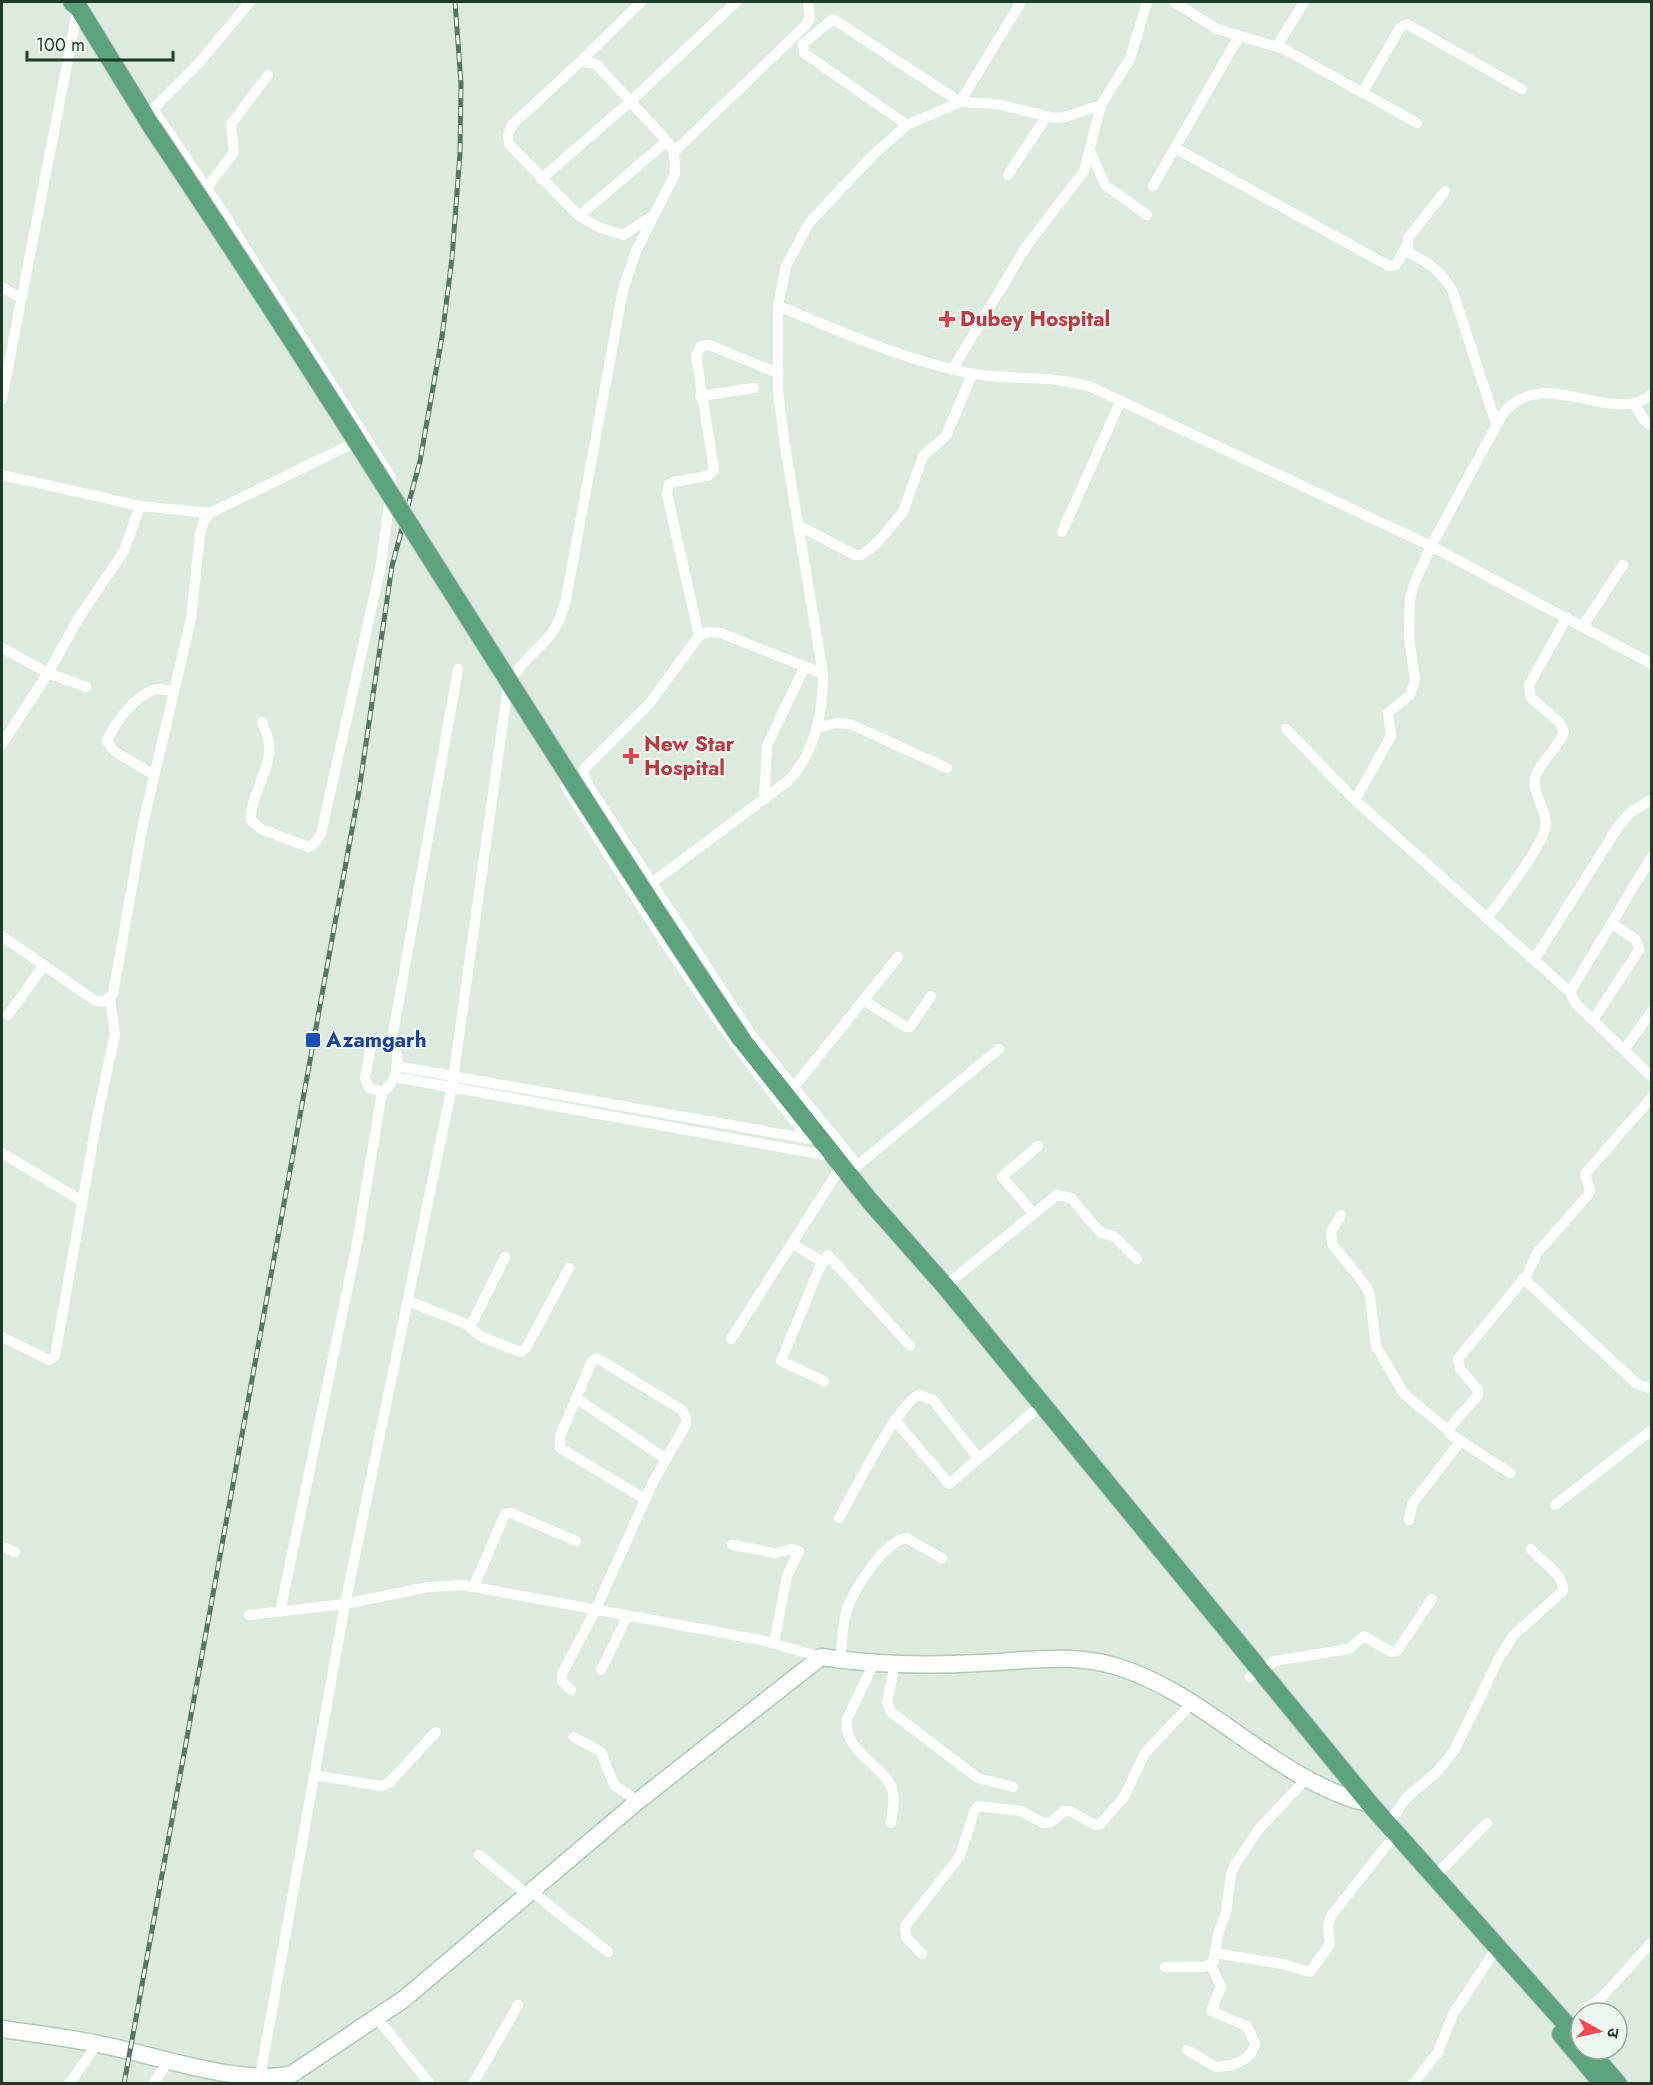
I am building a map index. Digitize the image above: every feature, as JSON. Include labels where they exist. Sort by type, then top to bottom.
[{"type":"main road","points":[[76,3],[255,280],[650,904],[742,1040],[816,1140],[846,1165],[869,1200],[884,1230],[1033,1412],[1603,2084]]},
{"type":"main road","points":[[869,1200],[945,1286],[1254,1673]]},
{"type":"main road","points":[[2,2029],[97,2044],[168,2062],[260,2077],[281,2077],[292,2074],[377,2018],[433,1976],[638,1801],[821,1657],[874,1664],[946,1665],[1058,1659],[1097,1662],[1136,1673],[1192,1703],[1306,1779],[1362,1802]]},
{"type":"main road","points":[[1389,1832],[1569,2010]]},
{"type":"main road","points":[[1598,2061],[1618,2084]]},
{"type":"street","points":[[250,2],[199,63],[149,116],[206,189],[366,437],[390,476],[393,488],[380,570],[321,834],[314,844],[308,847],[261,829],[251,820],[252,807],[269,755],[268,739],[262,722]]},
{"type":"street","points":[[641,2],[512,125],[508,135],[509,144],[515,153],[579,216],[598,227],[623,235],[654,215]]},
{"type":"street","points":[[541,179],[631,101],[736,2]]},
{"type":"street","points":[[674,152],[805,26],[810,18],[808,2]]},
{"type":"street","points":[[960,102],[1021,2]]},
{"type":"street","points":[[952,370],[1026,247],[1084,171],[1091,153],[1101,105],[1130,59],[1147,2]]},
{"type":"street","points":[[1174,2],[1217,29],[1238,38],[1277,46],[1417,123]]},
{"type":"street","points":[[1277,46],[1304,2]]},
{"type":"street","points":[[2,399],[76,3]]},
{"type":"street","points":[[907,125],[804,53],[803,44],[833,19],[960,102]]},
{"type":"street","points":[[1362,93],[1400,28],[1407,24],[1522,90]]},
{"type":"street","points":[[1153,186],[1238,38]]},
{"type":"street","points":[[260,2077],[345,1604],[452,1081],[507,693],[514,674],[549,636],[565,604],[623,290],[634,256],[675,174],[674,152],[667,141],[596,64],[589,60],[581,61]]},
{"type":"street","points":[[206,189],[234,153],[230,132],[235,116],[268,75]]},
{"type":"street","points":[[653,882],[764,800],[797,772],[817,728],[824,674],[784,440],[778,373],[778,306],[786,266],[809,224],[852,175],[907,125],[960,102],[997,104],[1046,117],[1065,117],[1101,105]]},
{"type":"street","points":[[1008,175],[1046,117]]},
{"type":"street","points":[[579,216],[667,141]]},
{"type":"street","points":[[1175,148],[1389,266],[1396,266],[1408,238],[1445,190]]},
{"type":"street","points":[[1091,153],[1105,185],[1147,215]]},
{"type":"street","points":[[1406,246],[1408,252],[1441,272],[1453,292],[1496,424]]},
{"type":"street","points":[[2,287],[21,298]]},
{"type":"street","points":[[778,306],[912,358],[952,370],[972,374],[1076,382],[1121,400],[1431,546],[1652,664]]},
{"type":"street","points":[[699,636],[667,494],[669,484],[708,476],[714,470],[696,364],[701,346],[709,345],[778,373]]},
{"type":"street","points":[[798,525],[855,555],[861,555],[876,544],[903,512],[923,456],[946,436],[972,374]]},
{"type":"street","points":[[700,396],[754,388]]},
{"type":"street","points":[[1354,800],[1391,736],[1388,713],[1414,689],[1415,674],[1409,638],[1410,599],[1414,584],[1431,546],[1496,424],[1510,403],[1541,393],[1634,404],[1652,394]]},
{"type":"street","points":[[1062,532],[1121,400]]},
{"type":"street","points":[[1634,404],[1644,420],[1652,426]]},
{"type":"street","points":[[2,475],[140,506],[210,513],[366,437]]},
{"type":"street","points":[[2,744],[48,673],[78,619],[124,551],[140,506]]},
{"type":"street","points":[[2,1337],[49,1360],[55,1356],[82,1201],[116,1034],[110,999],[115,989],[154,775],[172,691],[191,619],[200,534],[210,513]]},
{"type":"street","points":[[1583,626],[1623,565]]},
{"type":"street","points":[[1487,919],[1539,843],[1546,828],[1545,813],[1535,787],[1536,775],[1564,732],[1559,723],[1531,698],[1529,685],[1567,617]]},
{"type":"street","points":[[824,674],[721,633],[708,632],[699,636],[650,704],[583,773],[590,788],[752,1036],[793,1088],[846,1165]]},
{"type":"street","points":[[2,648],[48,673],[86,687]]},
{"type":"street","points":[[764,800],[767,746],[805,666]]},
{"type":"street","points":[[391,1045],[458,669]]},
{"type":"street","points":[[154,775],[114,751],[107,741],[111,732],[145,694],[157,690],[172,691]]},
{"type":"street","points":[[507,693],[664,945],[747,1063],[816,1140]]},
{"type":"street","points":[[817,728],[837,723],[850,724],[947,768]]},
{"type":"street","points":[[1286,729],[1354,800],[1570,992],[1575,1004],[1652,1077]]},
{"type":"street","points":[[1534,960],[1620,824],[1631,812],[1652,799]]},
{"type":"street","points":[[1570,992],[1652,856]]},
{"type":"street","points":[[1593,1020],[1639,950],[1636,940],[1611,923]]},
{"type":"street","points":[[4,942],[44,965],[94,1000],[100,1002],[110,999]]},
{"type":"street","points":[[793,1088],[898,957]]},
{"type":"street","points":[[8,1015],[44,965]]},
{"type":"street","points":[[863,1000],[906,1027],[910,1027],[931,996]]},
{"type":"street","points":[[1624,1050],[1652,1011]]},
{"type":"street","points":[[377,1042],[391,1045],[395,1048],[397,1056],[395,1072],[388,1089],[382,1092],[369,1088],[365,1078],[371,1046],[377,1042]]},
{"type":"street","points":[[731,1340],[846,1165],[999,1048]]},
{"type":"street","points":[[395,1072],[816,1140]]},
{"type":"street","points":[[452,1081],[846,1165]]},
{"type":"street","points":[[280,1612],[357,1243],[382,1092]]},
{"type":"street","points":[[1449,1431],[1478,1395],[1478,1390],[1460,1369],[1458,1359],[1524,1278],[1537,1253],[1588,1195],[1590,1190],[1585,1174],[1652,1097]]},
{"type":"street","points":[[1033,1213],[1002,1177],[1038,1146]]},
{"type":"street","points":[[2,1153],[82,1201]]},
{"type":"street","points":[[945,1286],[1057,1195],[1067,1196],[1101,1233],[1114,1236],[1137,1259]]},
{"type":"street","points":[[1341,1215],[1331,1232],[1332,1245],[1370,1296],[1376,1346],[1404,1394],[1460,1442],[1510,1473]]},
{"type":"street","points":[[793,1244],[823,1262]]},
{"type":"street","points":[[824,1381],[781,1361],[828,1255],[910,1346]]},
{"type":"street","points":[[470,1327],[505,1257]]},
{"type":"street","points":[[408,1301],[470,1327],[488,1340],[522,1352],[569,1268]]},
{"type":"street","points":[[1524,1278],[1637,1384],[1652,1389]]},
{"type":"street","points":[[572,1690],[562,1681],[562,1674],[596,1609],[645,1499],[686,1425],[686,1418],[682,1410],[597,1358],[592,1361],[558,1440],[560,1448],[645,1499]]},
{"type":"street","points":[[839,1518],[896,1420],[912,1398],[919,1395],[929,1398],[978,1458]]},
{"type":"street","points":[[576,1398],[666,1459]]},
{"type":"street","points":[[896,1420],[949,1484],[1033,1412]]},
{"type":"street","points":[[1556,1505],[1652,1430]]},
{"type":"street","points":[[1409,1520],[1412,1504],[1460,1442]]},
{"type":"street","points":[[474,1586],[505,1514],[511,1513],[576,1541]]},
{"type":"street","points":[[840,1660],[846,1611],[864,1573],[884,1553],[901,1538],[906,1538],[942,1558]]},
{"type":"street","points":[[732,1545],[775,1553],[792,1549],[799,1551],[788,1576],[774,1643]]},
{"type":"street","points":[[2,1547],[15,1552]]},
{"type":"street","points":[[1215,1953],[1282,1964],[1310,1972],[1330,1944],[1328,1926],[1331,1916],[1389,1832],[1407,1797],[1437,1772],[1455,1751],[1498,1660],[1514,1636],[1563,1591],[1552,1568],[1542,1563],[1531,1550]]},
{"type":"street","points":[[249,1615],[345,1604],[443,1585],[474,1586],[774,1643],[821,1657]]},
{"type":"street","points":[[1254,1673],[1282,1659],[1349,1649],[1364,1636],[1391,1652],[1397,1651],[1432,1599]]},
{"type":"street","points":[[601,1670],[628,1615]]},
{"type":"street","points":[[874,1664],[847,1719],[847,1729],[851,1742],[891,1787],[893,1798],[891,1822]]},
{"type":"street","points":[[895,1664],[887,1702],[891,1712],[978,1778],[1013,1787]]},
{"type":"street","points":[[922,1954],[906,1937],[905,1926],[960,1856],[978,1806],[1021,1811],[1043,1822],[1051,1822],[1067,1811],[1095,1825],[1100,1824],[1124,1797],[1145,1753],[1192,1703]]},
{"type":"street","points":[[314,1775],[381,1786],[390,1782],[436,1732]]},
{"type":"street","points":[[574,1737],[601,1752],[614,1785],[638,1801]]},
{"type":"street","points":[[1187,2050],[1207,2064],[1224,2066],[1247,2058],[1255,2044],[1251,2031],[1244,2023],[1233,2022],[1211,2011],[1221,1987],[1211,1965],[1218,1934],[1226,1913],[1231,1874],[1236,1863],[1258,1830],[1306,1779]]},
{"type":"street","points":[[1435,1876],[1487,1823]]},
{"type":"street","points":[[479,1855],[608,1952]]},
{"type":"street","points":[[1597,2001],[1652,1942]]},
{"type":"street","points":[[1413,2084],[1438,2052],[1453,2014],[1492,1955]]},
{"type":"street","points":[[1165,1966],[1211,1965]]},
{"type":"street","points":[[473,2084],[519,2005]]},
{"type":"street","points":[[377,2018],[429,2084]]},
{"type":"street","points":[[69,2084],[97,2044]]},
{"type":"street","points":[[153,2084],[168,2062]]},
{"type":"railway","points":[[124,2084],[359,791],[392,566],[420,461],[442,337],[452,258],[460,153],[461,83],[455,2]]},
{"type":"place","name":"Dubey Hospital","points":[[947,319]]},
{"type":"place","name":"New Star Hospital","points":[[631,756]]},
{"type":"place","name":"Azamgarh","points":[[313,1040]]}]
